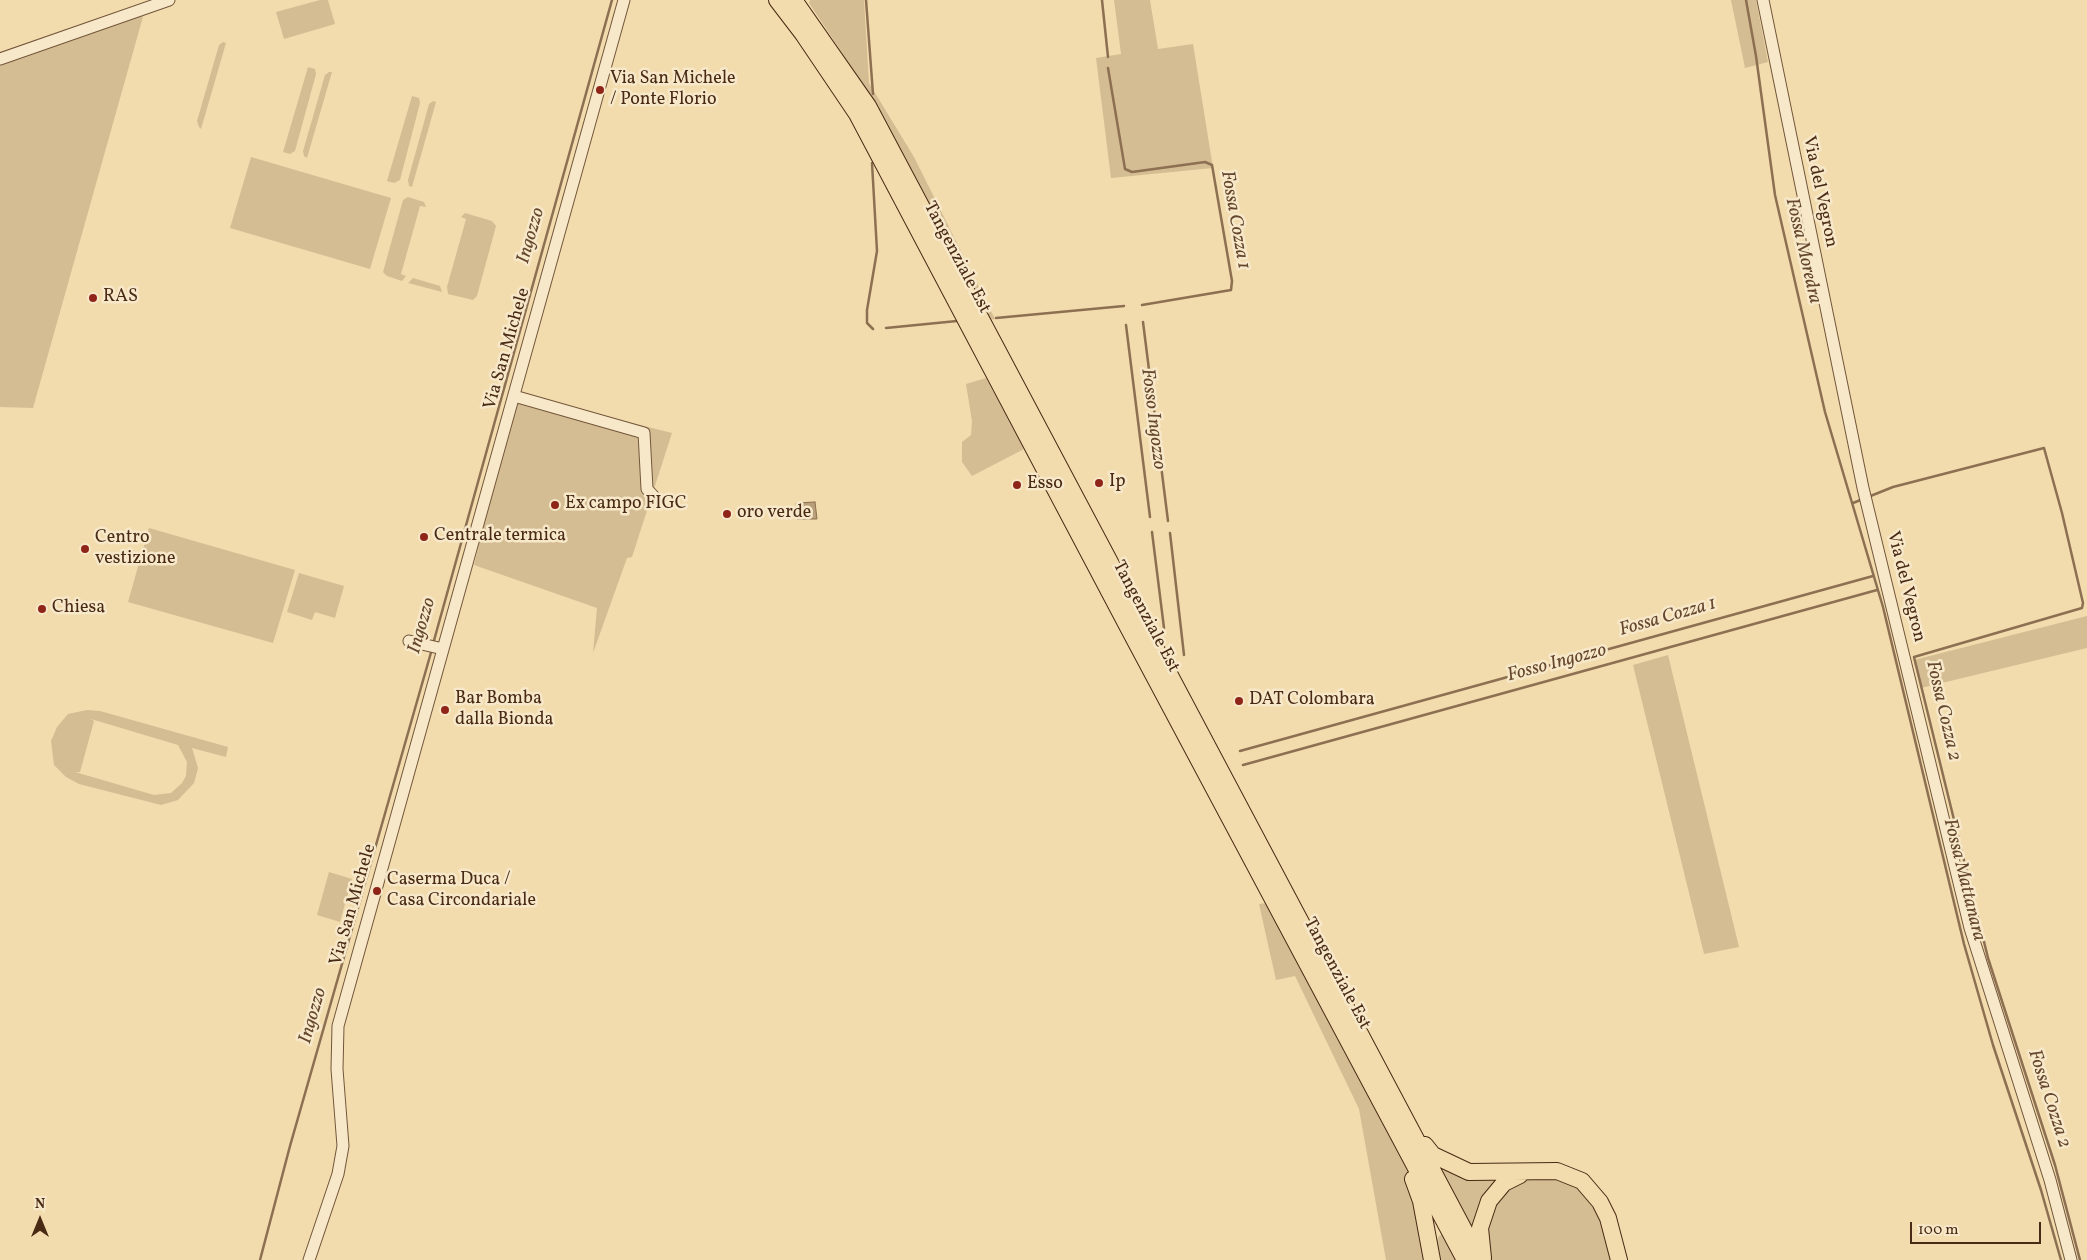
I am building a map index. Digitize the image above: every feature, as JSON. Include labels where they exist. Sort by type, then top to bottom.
[{"type":"highway","name":"Tangenziale Est","points":[[777,0],[803,34],[857,114],[1134,640],[1466,1260]]},
{"type":"highway","name":"Tangenziale Est","points":[[794,0],[868,106],[1482,1260]]},
{"type":"highway","points":[[1389,1088],[1433,1155],[1469,1172],[1557,1171],[1582,1181],[1600,1202],[1608,1218],[1619,1260]]},
{"type":"highway","points":[[1390,1119],[1422,1201],[1432,1260]]},
{"type":"highway","points":[[1482,1260],[1480,1228],[1489,1201],[1504,1183],[1527,1172]]},
{"type":"street","points":[[0,59],[169,0]]},
{"type":"street","name":"Via San Michele","points":[[309,1260],[338,1174],[343,1146],[337,1069],[338,1026],[441,649],[514,396],[624,0]]},
{"type":"street","name":"Via del Vegron","points":[[1763,0],[1865,498],[1970,928],[2050,1180],[2071,1260]]},
{"type":"street","points":[[514,396],[644,433],[647,489],[657,500]]},
{"type":"street","points":[[409,640],[441,649]]},
{"type":"shaded area","points":[[320,0],[328,0],[335,24],[284,39],[276,12]]},
{"type":"shaded area","points":[[810,0],[864,0],[869,83],[914,157],[995,319],[989,320],[868,92],[809,3]]},
{"type":"shaded area","points":[[1114,0],[1150,0],[1158,49],[1193,44],[1213,168],[1111,178],[1096,58],[1121,54]]},
{"type":"shaded area","points":[[1731,0],[1756,0],[1768,62],[1745,68]]},
{"type":"shaded area","points":[[144,13],[33,408],[0,407],[0,63]]},
{"type":"shaded area","points":[[223,42],[226,43],[201,129],[197,121],[219,45]]},
{"type":"shaded area","points":[[308,67],[315,69],[316,74],[295,151],[290,154],[283,152]]},
{"type":"shaded area","points":[[332,72],[307,158],[304,156],[303,151],[325,75]]},
{"type":"shaded area","points":[[412,96],[419,98],[420,103],[400,180],[394,183],[387,181]]},
{"type":"shaded area","points":[[433,101],[436,102],[412,187],[409,186],[408,180],[429,104]]},
{"type":"shaded area","points":[[251,157],[391,198],[370,269],[230,228]]},
{"type":"shaded area","points":[[408,197],[424,202],[426,207],[420,206],[401,274],[406,276],[402,281],[387,276],[383,272],[403,200]]},
{"type":"shaded area","points":[[465,213],[492,221],[496,226],[477,296],[473,300],[448,294],[447,287],[466,219],[461,217]]},
{"type":"shaded area","points":[[413,278],[440,286],[442,292],[408,283]]},
{"type":"shaded area","points":[[986,378],[1024,449],[972,476],[962,462],[962,442],[971,435],[972,421],[966,384]]},
{"type":"shaded area","points":[[521,395],[672,433],[632,557],[627,558],[593,653],[597,608],[474,565],[514,396]]},
{"type":"shaded area","points":[[815,502],[817,519],[797,519],[796,503]]},
{"type":"shaded area","points":[[149,528],[295,570],[273,643],[128,602]]},
{"type":"shaded area","points":[[299,573],[344,586],[335,618],[315,612],[312,620],[287,612]]},
{"type":"shaded area","points":[[2087,616],[2087,648],[1921,688],[1914,660]]},
{"type":"shaded area","points":[[1668,655],[1739,947],[1704,954],[1633,665]]},
{"type":"shaded area","points":[[87,710],[100,711],[228,747],[226,757],[192,748],[198,768],[194,783],[178,800],[161,805],[79,784],[66,777],[54,765],[51,741],[57,727],[68,714]],"holes":[[[91,719],[178,745],[187,762],[186,776],[182,783],[171,793],[154,795],[75,772],[80,772],[94,721]]]},
{"type":"shaded area","points":[[329,872],[352,879],[340,922],[317,915]]},
{"type":"shaded area","points":[[1267,903],[1414,1181],[1428,1260],[1386,1260],[1359,1109],[1295,976],[1276,980],[1259,904]]},
{"type":"shaded area","points":[[1445,1168],[1498,1179],[1473,1228],[1470,1226],[1442,1173]]},
{"type":"shaded area","points":[[1534,1175],[1570,1180],[1595,1202],[1613,1260],[1490,1260],[1484,1235],[1500,1195]]},
{"type":"shaded area","points":[[1443,1234],[1460,1260],[1438,1260],[1436,1242],[1439,1236]]},
{"type":"waterway","name":"Ingozzo","points":[[433,644],[612,0]]},
{"type":"waterway","name":"Fosso Ingozzo","points":[[866,0],[873,94]]},
{"type":"waterway","name":"Fossa Cozza 1","points":[[1102,0],[1108,57]]},
{"type":"waterway","name":"Fossa Mattanara","points":[[1746,0],[1756,56],[1775,195],[1825,412],[1883,607],[1964,944],[1993,1045],[2041,1190],[2061,1260]]},
{"type":"waterway","name":"Fossa Cozza 1","points":[[1108,68],[1125,169],[1132,172],[1205,162],[1212,165],[1232,281],[1231,290],[1142,305]]},
{"type":"waterway","name":"Fosso Ingozzo","points":[[872,163],[877,251],[867,310],[867,323],[873,329]]},
{"type":"waterway","name":"Fosso Ingozzo","points":[[996,318],[1124,306]]},
{"type":"waterway","name":"Fosso Ingozzo","points":[[886,328],[957,321]]},
{"type":"waterway","name":"Fossa Cozza 1","points":[[1143,322],[1168,521]]},
{"type":"waterway","name":"Fosso Ingozzo","points":[[1126,325],[1150,517]]},
{"type":"waterway","name":"Fossa Cozza 2","points":[[1868,497],[1893,487],[2044,448],[2062,513],[2083,603],[2082,608],[1914,657],[1988,958],[2055,1165],[2080,1260]]},
{"type":"waterway","name":"Fossa Cozza 2","points":[[1853,503],[1863,499]]},
{"type":"waterway","name":"Fosso Ingozzo","points":[[1152,532],[1164,628]]},
{"type":"waterway","name":"Fossa Cozza 1","points":[[1170,533],[1184,655]]},
{"type":"waterway","name":"Fossa Cozza 1","points":[[1240,751],[1873,576]]},
{"type":"waterway","name":"Fosso Ingozzo","points":[[1243,765],[1877,590]]},
{"type":"waterway","name":"Ingozzo","points":[[260,1260],[290,1146],[432,649]]},
{"type":"place","name":"Via San Michele / Ponte Florio","points":[[600,90]]},
{"type":"place","name":"RAS","points":[[93,298]]},
{"type":"place","name":"Ip","points":[[1099,483]]},
{"type":"place","name":"Esso","points":[[1017,485]]},
{"type":"place","name":"Ex campo FIGC","points":[[555,505]]},
{"type":"place","name":"oro verde","points":[[727,514]]},
{"type":"place","name":"Centrale termica","points":[[424,537]]},
{"type":"place","name":"Centro vestizione","points":[[85,549]]},
{"type":"place","name":"Chiesa","points":[[42,609]]},
{"type":"place","name":"DAT Colombara","points":[[1239,701]]},
{"type":"place","name":"Bar Bomba dalla Bionda","points":[[445,710]]},
{"type":"place","name":"Caserma Duca / Casa Circondariale","points":[[377,891]]},
{"type":"water label","name":"Fossa Moredra","points":[[1802,251]]}]
